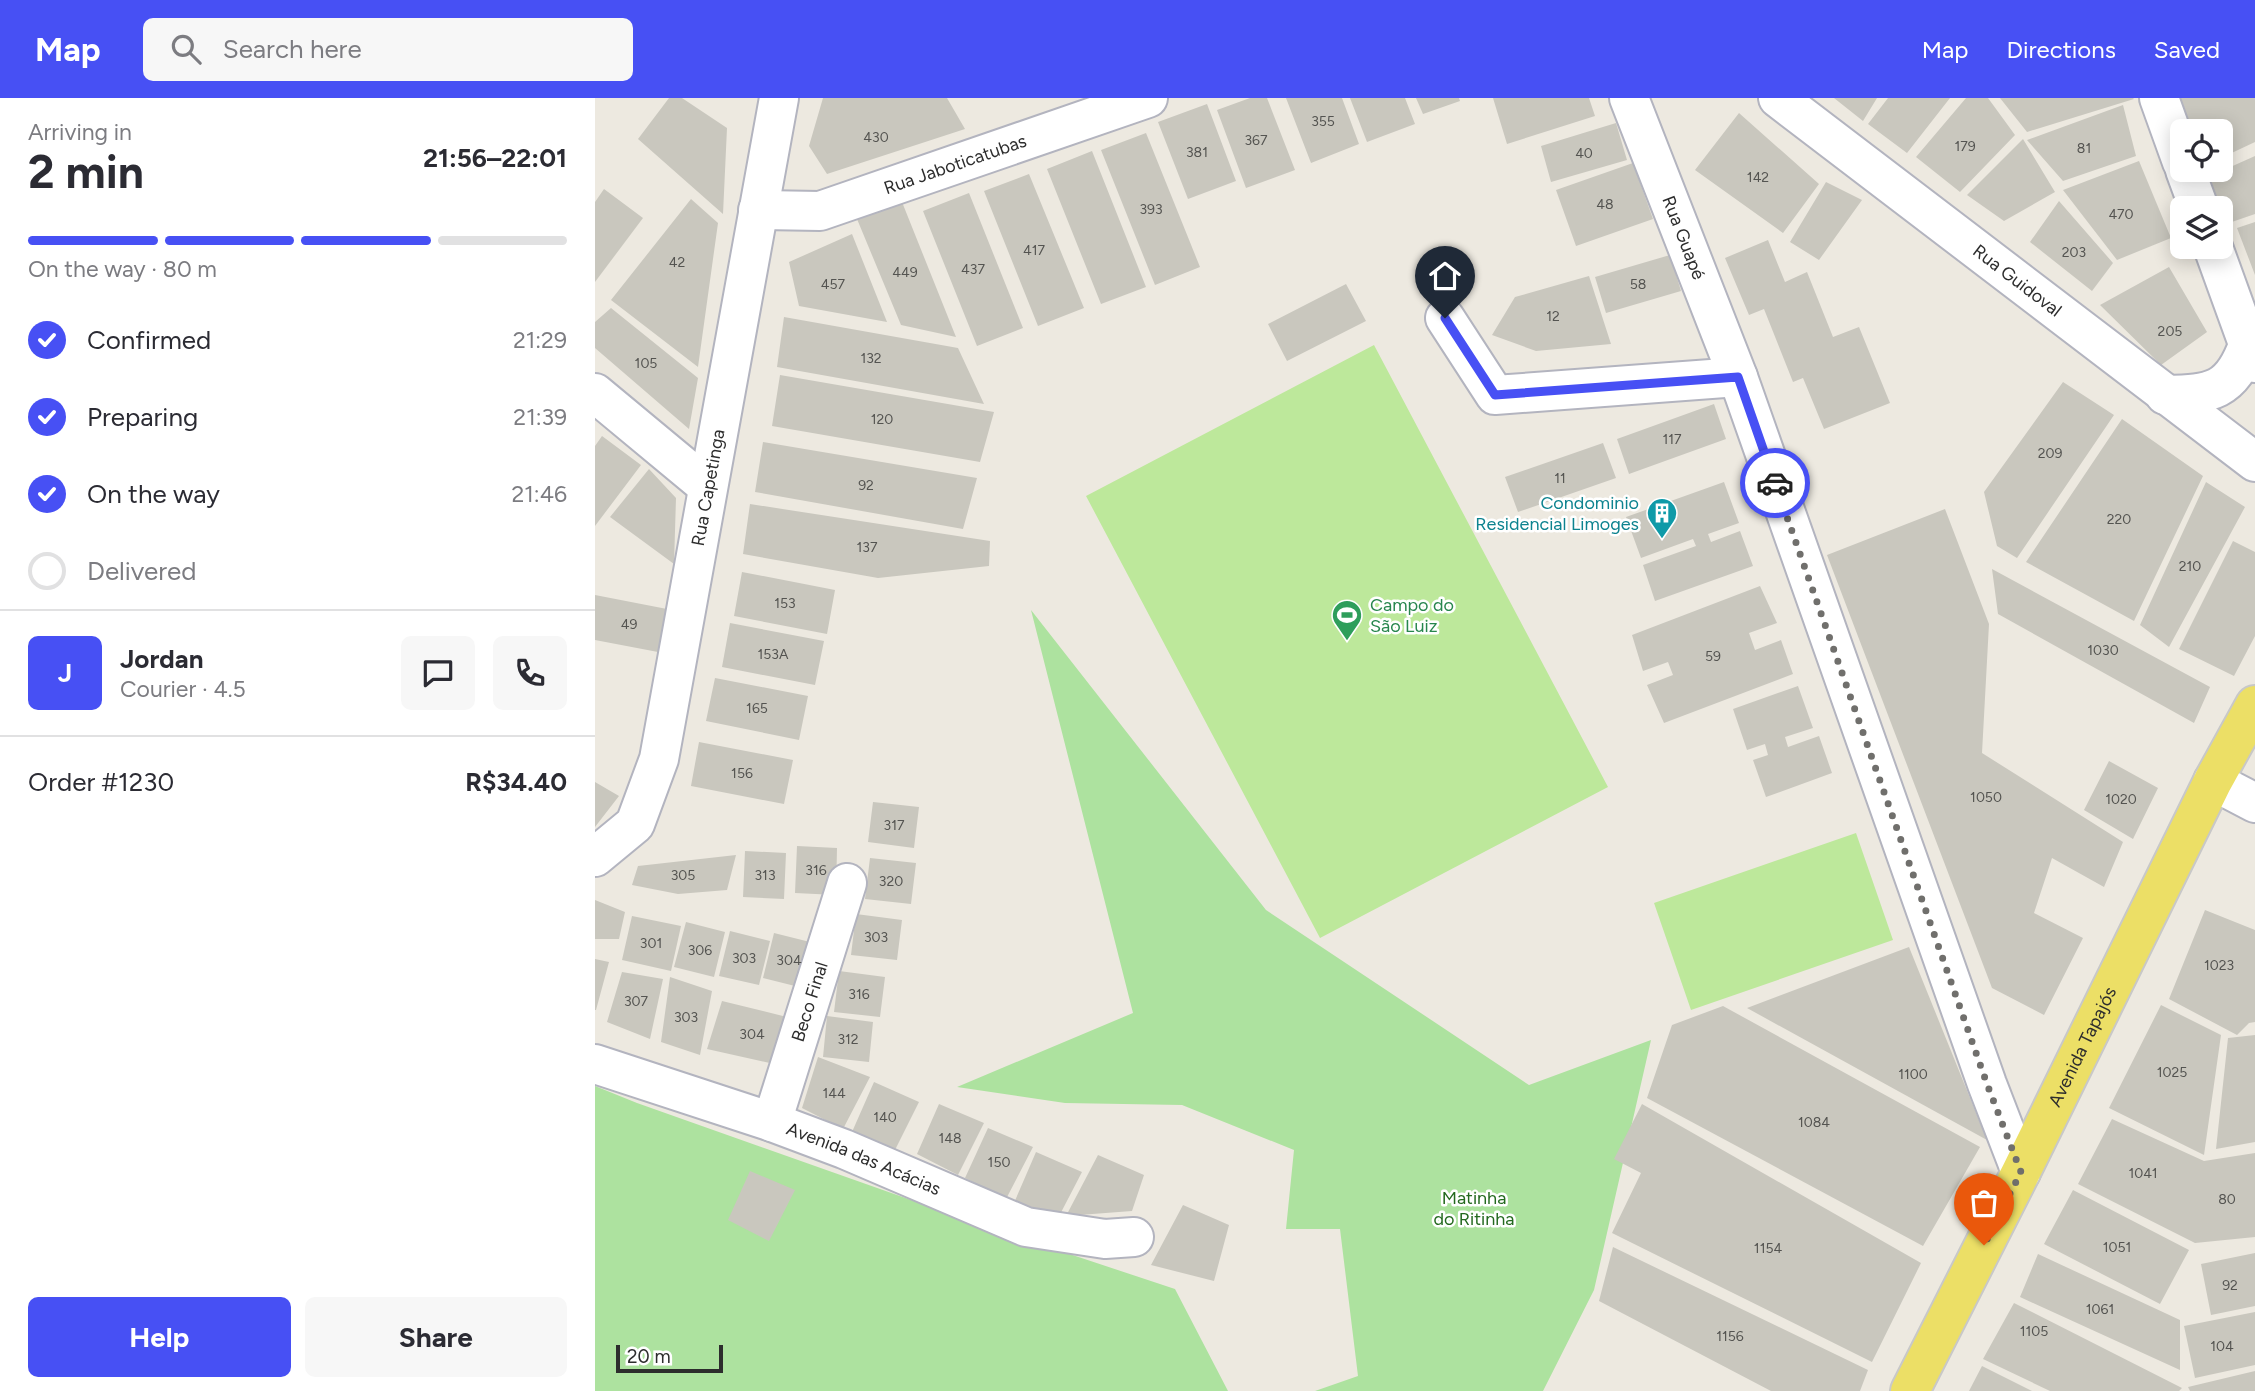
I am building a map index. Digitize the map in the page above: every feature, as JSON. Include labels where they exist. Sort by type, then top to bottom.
[{"type":"main road","name":"Avenida Tapajós","points":[[1910,1391],[2213,781],[2255,705]]},
{"type":"street","name":"Rua Capetinga","points":[[595,857],[635,824],[659,759],[779,98]]},
{"type":"street","name":"Rua Jaboticatubas","points":[[758,210],[820,211],[1148,98]]},
{"type":"street","name":"Rua Guapé","points":[[1629,98],[1738,377],[2021,1172]]},
{"type":"street","name":"Rua Guidoval","points":[[1778,98],[2255,462]]},
{"type":"street","points":[[2159,98],[2170,129]]},
{"type":"street","points":[[2165,395],[2202,394],[2220,386],[2252,354],[2217,259]]},
{"type":"street","points":[[1445,318],[1495,395],[1738,377]]},
{"type":"street","points":[[595,393],[707,486]]},
{"type":"street","points":[[2213,781],[2255,803]]},
{"type":"street","name":"Beco Final","points":[[772,1122],[847,883]]},
{"type":"street","name":"Avenida das Acácias","points":[[595,1064],[772,1122],[843,1149],[1026,1227],[1105,1238],[1134,1237]]},
{"type":"green space","name":"Campo do São Luiz","points":[[1374,345],[1608,787],[1320,938],[1086,496]]},
{"type":"green space","name":"Matinha do Ritinha","points":[[1031,610],[1266,910],[1529,1085],[1651,1040],[1594,1290],[1543,1391],[1315,1391],[1358,1376],[1340,1229],[1286,1229],[1294,1150],[1182,1105],[1065,1103],[957,1087],[1133,1013]]},
{"type":"green space","points":[[1856,833],[1893,940],[1691,1010],[1654,903]]},
{"type":"green space","points":[[595,1086],[979,1224],[1175,1289],[1228,1391],[595,1391]]},
{"type":"building","points":[[669,98],[682,98],[727,128],[723,214],[638,139]]},
{"type":"building","points":[[823,98],[947,98],[965,129],[827,174],[809,146]]},
{"type":"building","points":[[1250,98],[1267,98],[1295,170],[1246,188],[1217,110]]},
{"type":"building","points":[[1286,98],[1342,98],[1359,144],[1311,163]]},
{"type":"building","points":[[1350,98],[1405,98],[1415,124],[1367,142]]},
{"type":"building","points":[[1416,98],[1459,98],[1460,101],[1423,114]]},
{"type":"building","points":[[1493,98],[1589,98],[1595,116],[1507,144]]},
{"type":"building","points":[[1834,98],[1877,98],[1863,121]]},
{"type":"building","points":[[1888,98],[1950,98],[1907,153],[1868,124]]},
{"type":"building","points":[[1966,98],[1988,98],[2015,135],[1960,192],[1916,157]]},
{"type":"building","points":[[2000,98],[2133,98],[2134,99],[2027,132]]},
{"type":"building","points":[[2180,98],[2255,98],[2255,142],[2233,152],[2233,119],[2187,119]]},
{"type":"building","points":[[1207,104],[1236,181],[1188,199],[1158,122]]},
{"type":"building","points":[[2123,105],[2136,156],[2063,181],[2027,140]]},
{"type":"building","points":[[1739,113],[1819,184],[1783,233],[1695,170]]},
{"type":"building","points":[[1616,123],[1627,160],[1551,182],[1541,146]]},
{"type":"building","points":[[1146,133],[1200,267],[1155,285],[1101,150]]},
{"type":"building","points":[[2023,139],[2055,192],[2004,221],[1967,195]]},
{"type":"building","points":[[1092,151],[1146,287],[1101,304],[1047,169]]},
{"type":"building","points":[[2255,156],[2255,214],[2233,222],[2233,196],[2215,196],[2210,182],[2233,182],[2233,166]]},
{"type":"building","points":[[2139,161],[2170,238],[2117,260],[2063,190]]},
{"type":"building","points":[[1633,163],[1653,219],[1576,246],[1556,190]]},
{"type":"building","points":[[1029,174],[1084,308],[1038,326],[984,191]]},
{"type":"building","points":[[1826,182],[1862,200],[1819,260],[1790,242]]},
{"type":"building","points":[[604,189],[643,218],[595,282],[595,202]]},
{"type":"building","points":[[969,193],[1023,328],[977,346],[923,211]]},
{"type":"building","points":[[691,199],[718,223],[698,367],[611,300]]},
{"type":"building","points":[[2059,201],[2113,263],[2092,291],[2030,242]]},
{"type":"building","points":[[902,202],[956,337],[901,325],[857,219]]},
{"type":"building","points":[[2255,222],[2255,275],[2237,228]]},
{"type":"building","points":[[852,234],[887,322],[799,306],[789,262]]},
{"type":"building","points":[[1768,240],[1785,282],[1807,272],[1833,337],[1859,327],[1890,403],[1824,429],[1803,378],[1793,382],[1764,309],[1749,315],[1725,258]]},
{"type":"building","points":[[1670,255],[1681,291],[1606,313],[1595,277]]},
{"type":"building","points":[[2169,267],[2207,332],[2161,365],[2100,305]]},
{"type":"building","points":[[1589,276],[1611,344],[1536,351],[1492,335],[1515,297]]},
{"type":"building","points":[[1346,284],[1366,321],[1287,361],[1268,324]]},
{"type":"building","points":[[611,308],[698,378],[689,429],[595,348],[595,322]]},
{"type":"building","points":[[784,317],[958,348],[984,404],[777,367]]},
{"type":"building","points":[[780,375],[994,412],[980,462],[772,426]]},
{"type":"building","points":[[2063,382],[2114,415],[2017,558],[1997,546],[1984,492]]},
{"type":"building","points":[[1714,404],[1726,439],[1629,474],[1617,439]]},
{"type":"building","points":[[2122,419],[2203,476],[2134,621],[2026,562]]},
{"type":"building","points":[[602,436],[641,465],[595,526],[595,446]]},
{"type":"building","points":[[763,442],[977,478],[963,529],[755,492]]},
{"type":"building","points":[[1603,443],[1616,478],[1518,512],[1505,477]]},
{"type":"building","points":[[649,469],[676,498],[674,564],[610,517]]},
{"type":"building","name":"Condominio Residencial Limoges","points":[[1724,482],[1739,523],[1708,534],[1711,542],[1740,531],[1753,566],[1655,601],[1643,565],[1696,546],[1693,539],[1641,558],[1626,517]]},
{"type":"building","points":[[2206,482],[2245,507],[2169,647],[2140,625]]},
{"type":"building","points":[[750,504],[990,541],[989,566],[878,578],[743,554]]},
{"type":"building","points":[[1945,509],[1989,624],[1982,753],[2123,842],[2104,887],[2052,858],[2034,913],[2083,938],[2044,1015],[1992,988],[1827,555]]},
{"type":"building","points":[[2233,541],[2255,552],[2255,636],[2234,676],[2179,649]]},
{"type":"building","points":[[1992,569],[2210,687],[2194,723],[1998,614]]},
{"type":"building","points":[[742,572],[835,590],[827,634],[734,616]]},
{"type":"building","points":[[1760,586],[1777,623],[1749,633],[1755,650],[1781,640],[1793,674],[1664,723],[1647,685],[1673,675],[1668,662],[1643,671],[1632,635]]},
{"type":"building","points":[[595,595],[667,609],[658,652],[595,640]]},
{"type":"building","points":[[730,623],[824,641],[815,685],[722,667]]},
{"type":"building","points":[[715,678],[808,696],[799,740],[706,721]]},
{"type":"building","points":[[1798,686],[1813,728],[1785,737],[1788,747],[1819,736],[1832,773],[1766,797],[1753,760],[1768,755],[1765,744],[1747,750],[1733,709]]},
{"type":"building","points":[[699,742],[793,760],[784,804],[691,786]]},
{"type":"building","points":[[2109,761],[2158,788],[2133,839],[2084,810]]},
{"type":"building","points":[[595,782],[619,796],[595,827]]},
{"type":"building","points":[[873,802],[919,807],[914,848],[868,842]]},
{"type":"building","points":[[797,846],[837,848],[836,895],[795,893]]},
{"type":"building","points":[[745,851],[786,853],[784,899],[743,897]]},
{"type":"building","points":[[736,855],[727,890],[678,894],[632,885],[638,866]]},
{"type":"building","points":[[870,858],[916,863],[911,904],[865,899]]},
{"type":"building","points":[[595,900],[625,912],[619,939],[595,939]]},
{"type":"building","points":[[2205,910],[2255,930],[2255,1022],[2249,1023],[2237,1035],[2169,999]]},
{"type":"building","points":[[856,914],[902,920],[897,960],[851,955]]},
{"type":"building","points":[[632,916],[681,926],[671,971],[622,960]]},
{"type":"building","points":[[686,922],[725,932],[714,977],[674,967]]},
{"type":"building","points":[[730,931],[770,941],[759,985],[719,976]]},
{"type":"building","points":[[774,933],[814,943],[803,988],[763,978]]},
{"type":"building","points":[[1909,947],[1987,1140],[1747,1008]]},
{"type":"building","points":[[595,959],[609,962],[596,1010],[595,1010]]},
{"type":"building","points":[[839,971],[885,977],[880,1017],[834,1012]]},
{"type":"building","points":[[622,972],[663,979],[650,1039],[607,1022]]},
{"type":"building","points":[[670,977],[712,991],[700,1055],[661,1042]]},
{"type":"building","points":[[722,1001],[799,1020],[779,1065],[707,1049]]},
{"type":"building","points":[[2161,1005],[2221,1035],[2204,1155],[2109,1108]]},
{"type":"building","points":[[1723,1006],[1980,1147],[1923,1246],[1647,1098],[1672,1025]]},
{"type":"building","points":[[827,1016],[873,1022],[869,1062],[823,1057]]},
{"type":"building","points":[[2255,1035],[2255,1142],[2216,1149],[2228,1038]]},
{"type":"building","points":[[818,1057],[870,1077],[843,1129],[802,1108]]},
{"type":"building","points":[[874,1082],[919,1102],[893,1154],[852,1132]]},
{"type":"building","points":[[939,1104],[984,1123],[958,1175],[917,1154]]},
{"type":"building","points":[[1642,1104],[1921,1263],[1872,1362],[1612,1233],[1641,1173],[1614,1159]]},
{"type":"building","points":[[2112,1119],[2204,1161],[2255,1153],[2255,1237],[2195,1243],[2078,1184]]},
{"type":"building","points":[[988,1128],[1033,1147],[1006,1199],[965,1178]]},
{"type":"building","points":[[1036,1152],[1082,1172],[1055,1224],[1014,1203]]},
{"type":"building","points":[[1098,1155],[1144,1175],[1132,1211],[1066,1216]]},
{"type":"building","points":[[750,1171],[795,1190],[769,1241],[728,1220]]},
{"type":"building","points":[[2073,1190],[2189,1250],[2160,1304],[2044,1244]]},
{"type":"building","points":[[1183,1205],[1229,1225],[1214,1281],[1151,1265]]},
{"type":"building","points":[[1613,1247],[1868,1370],[1860,1391],[1771,1391],[1599,1301]]},
{"type":"building","points":[[2255,1253],[2255,1306],[2211,1315],[2201,1264]]},
{"type":"building","points":[[2038,1254],[2180,1320],[2180,1370],[2020,1297]]},
{"type":"building","points":[[2014,1303],[2182,1388],[2179,1391],[2050,1391],[1983,1359]]},
{"type":"building","points":[[2255,1312],[2255,1365],[2195,1378],[2184,1326]]},
{"type":"building","points":[[1982,1366],[2032,1391],[1969,1391]]},
{"type":"building","points":[[2255,1371],[2255,1391],[2190,1391],[2188,1387]]},
{"type":"way so far","points":[[1775,483],[1987,1084],[2021,1172],[1984,1245]]},
{"type":"place","name":"Condominio Residencial Limoges","points":[[1662,540]]},
{"type":"place","name":"Campo do São Luiz","points":[[1347,642]]},
{"type":"route","points":[[1445,318],[1495,395],[1738,377],[1775,483]]}]
